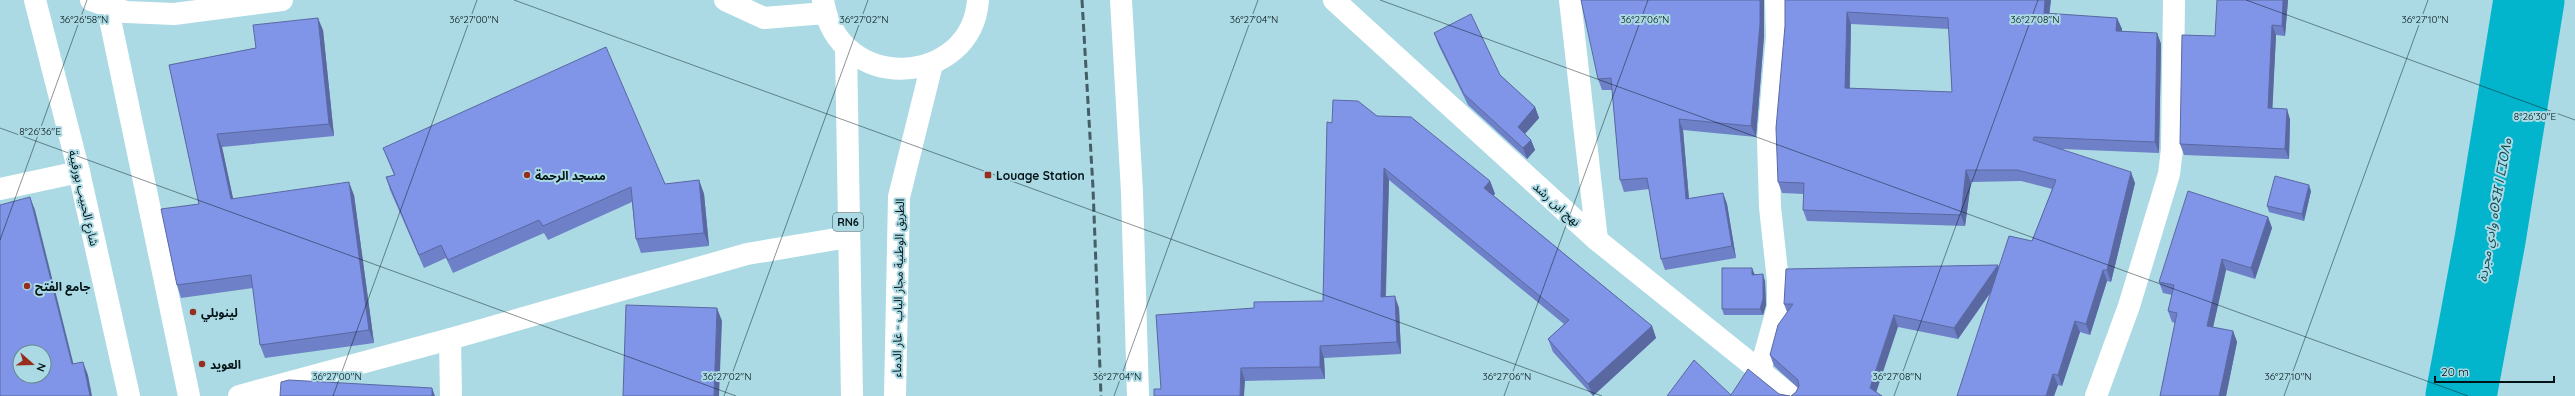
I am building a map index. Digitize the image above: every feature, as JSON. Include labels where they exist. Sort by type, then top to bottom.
[{"type":"street","name":"شارع الحبيب بورقيبة","points":[[35,0],[78,172],[129,396]]},
{"type":"street","points":[[102,2],[126,12],[174,14],[282,0]]},
{"type":"street","points":[[725,0],[764,18],[824,6],[837,38],[846,48],[872,64],[901,70],[932,64],[952,51],[968,31],[980,3]]},
{"type":"street","points":[[1121,0],[1132,192],[1138,396]]},
{"type":"street","name":"نهج ابن رشد","points":[[1334,0],[1597,240],[1791,396]]},
{"type":"street","points":[[1570,0],[1597,240]]},
{"type":"street","points":[[1760,371],[1778,307],[1778,281],[1770,207],[1768,139],[1777,36],[1776,0]]},
{"type":"street","points":[[2096,396],[2129,306],[2169,174],[2172,148],[2174,0]]},
{"type":"street","points":[[102,2],[189,396]]},
{"type":"street","name":"RN6","points":[[846,48],[848,237],[852,396]]},
{"type":"street","name":"الطريق الوطنية مجاز الباب - غار الدماء","points":[[895,396],[899,197],[932,64]]},
{"type":"street","points":[[0,190],[78,172]]},
{"type":"street","points":[[239,396],[450,339],[747,254],[848,237]]},
{"type":"street","points":[[450,339],[451,396]]},
{"type":"building","points":[[1581,0],[1760,0],[1760,24],[1751,126],[1679,119],[1686,199],[1723,193],[1732,246],[1661,259],[1647,178],[1620,180],[1611,78],[1598,79]]},
{"type":"building","points":[[1785,0],[2045,0],[2044,13],[2117,18],[2116,31],[2157,33],[2155,142],[2034,137],[2033,140],[2131,172],[2107,270],[2103,270],[2086,324],[2075,321],[2058,375],[2053,374],[2046,396],[1957,396],[2009,236],[2032,241],[2056,180],[2017,170],[1966,170],[1961,215],[1803,210],[1804,183],[1778,182],[1776,128],[1785,26]],"holes":[[[1847,12],[1948,18],[1952,92],[1845,88]]]},
{"type":"building","points":[[2217,0],[2283,0],[2282,26],[2272,25],[2268,108],[2287,109],[2285,149],[2180,144],[2182,35],[2215,36]]},
{"type":"building","points":[[1471,14],[1500,75],[1535,107],[1518,127],[1531,140],[1523,148],[1464,94],[1434,33]]},
{"type":"building","points":[[318,18],[329,124],[217,134],[231,199],[349,182],[369,330],[260,345],[251,275],[177,285],[161,209],[199,204],[169,65],[256,48],[253,25]]},
{"type":"building","name":"مسجد الرحمة","points":[[606,47],[665,184],[699,180],[704,233],[636,239],[631,187],[543,226],[539,220],[448,260],[441,245],[419,255],[386,177],[395,175],[383,148]]},
{"type":"building","points":[[1333,100],[1358,101],[1377,116],[1411,117],[1490,181],[1484,188],[1652,326],[1588,384],[1548,339],[1569,320],[1384,168],[1381,297],[1395,296],[1397,342],[1320,346],[1320,367],[1241,368],[1240,396],[1154,396],[1154,389],[1161,389],[1156,315],[1254,308],[1254,302],[1323,301],[1327,122],[1332,123]]},
{"type":"building","points":[[2275,176],[2309,185],[2302,214],[2267,206]]},
{"type":"building","points":[[2188,191],[2268,217],[2251,268],[2222,259],[2207,326],[2233,331],[2219,396],[2160,396],[2177,313],[2168,311],[2174,285],[2159,282]]},
{"type":"building","name":"جامع الفتح","points":[[30,197],[72,364],[83,362],[90,396],[0,396],[0,205]]},
{"type":"building","points":[[1998,265],[1954,328],[1894,315],[1870,388],[1882,396],[1791,396],[1796,392],[1799,386],[1798,380],[1770,355],[1778,325],[1793,304],[1784,304],[1786,269]]},
{"type":"building","points":[[1722,268],[1752,268],[1752,275],[1763,274],[1763,299],[1760,309],[1722,309]]},
{"type":"building","points":[[626,305],[717,308],[714,396],[623,396]]},
{"type":"building","points":[[1694,360],[1731,395],[1748,369],[1779,394],[1790,396],[1667,396]]},
{"type":"building","points":[[289,380],[432,388],[432,396],[280,396],[281,382]]},
{"type":"waterway","name":"وادي مجردة ⴰⵙⵉⴼ ⵏ ⵎⵊⵔⴷⴰ","points":[[2461,396],[2490,240],[2529,0]]},
{"type":"railway","points":[[1082,0],[1093,188],[1101,396]]},
{"type":"place","name":"مسجد الرحمة","points":[[527,175]]},
{"type":"place","name":"Louage Station","points":[[988,175]]},
{"type":"place","name":"جامع الفتح","points":[[27,286]]},
{"type":"place","name":"لينوبلي","points":[[193,312]]},
{"type":"place","name":"العويد","points":[[202,364]]}]
